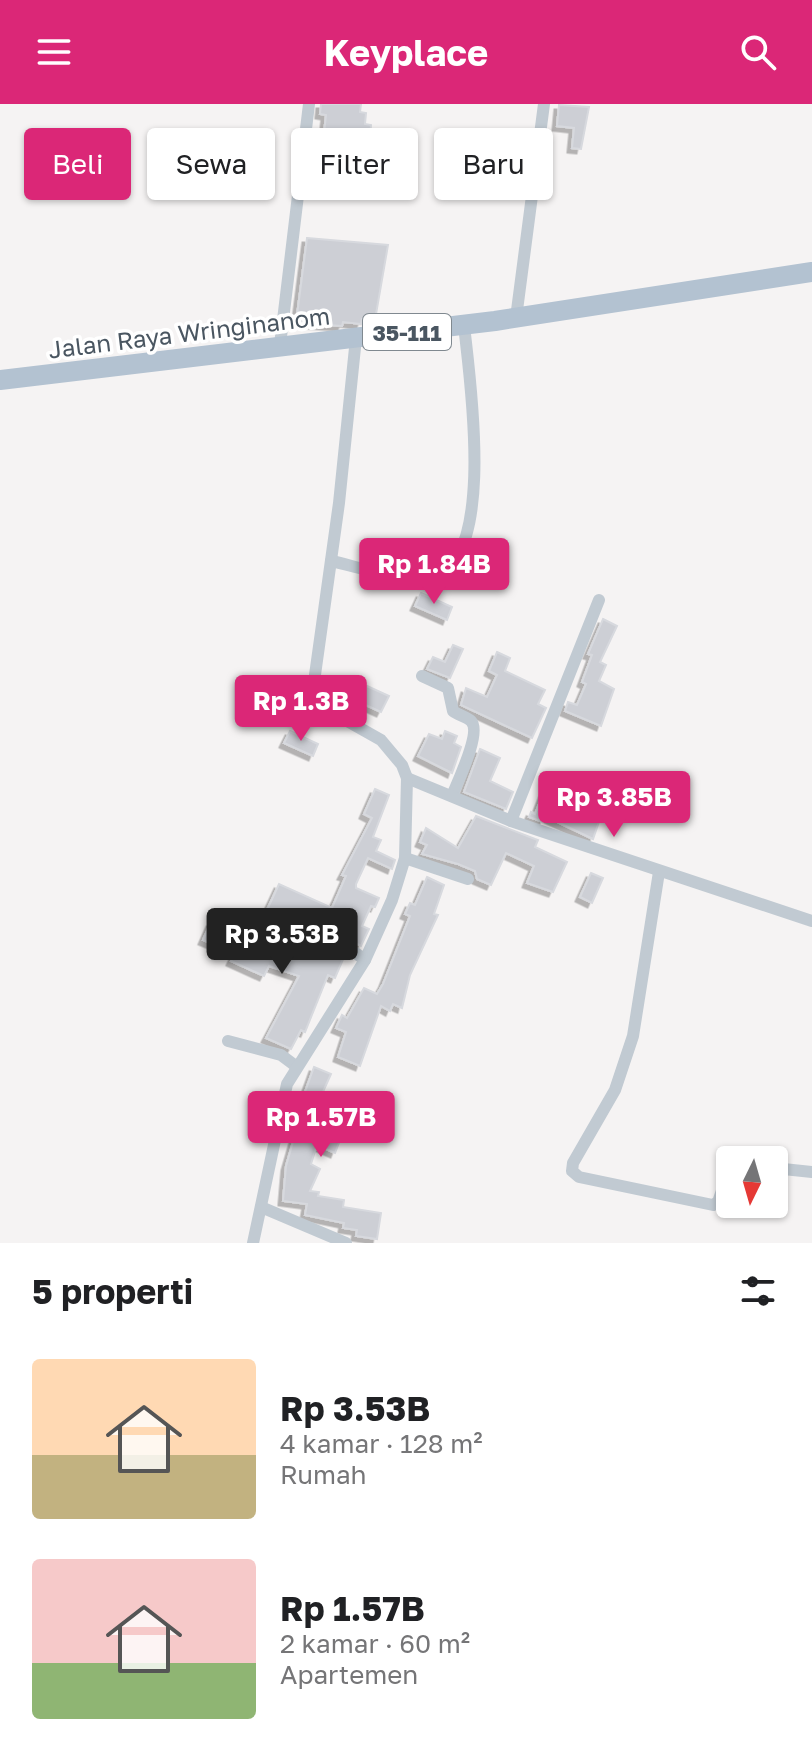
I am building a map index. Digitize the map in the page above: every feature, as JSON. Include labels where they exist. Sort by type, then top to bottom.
[{"type":"main road","name":"Jalan Raya Wringinanom","points":[[0,380],[464,325],[812,272]]},
{"type":"street","points":[[280,345],[309,104]]},
{"type":"street","points":[[516,318],[544,104]]},
{"type":"street","points":[[331,561],[420,579],[435,577],[454,560],[468,517],[477,450],[464,325]]},
{"type":"street","points":[[253,1243],[279,1109],[297,1067],[365,960],[392,900],[405,858],[407,778],[393,752],[381,740],[326,709],[316,692],[316,665],[356,338]]},
{"type":"street","points":[[511,821],[599,600]]},
{"type":"street","points":[[422,676],[448,688],[453,711],[470,720],[474,727],[473,742],[452,796]]},
{"type":"street","points":[[407,778],[511,821],[812,921]]},
{"type":"street","points":[[405,858],[468,879]]},
{"type":"street","points":[[659,872],[633,1036],[615,1090],[573,1163],[572,1171],[579,1177],[714,1205],[716,1200]]},
{"type":"street","points":[[237,919],[318,937],[353,950],[365,960]]},
{"type":"street","points":[[228,1041],[281,1055],[297,1067]]},
{"type":"street","points":[[788,1169],[812,1172]]},
{"type":"street","points":[[261,1207],[346,1243]]},
{"type":"building","points":[[321,104],[361,104],[360,112],[366,113],[365,124],[371,125],[371,128],[325,128],[326,115],[320,114]]},
{"type":"building","points":[[559,105],[589,107],[581,149],[572,148],[574,128],[557,126]]},
{"type":"building","points":[[307,238],[388,245],[375,320],[362,319],[361,324],[343,322],[342,326],[296,323]]},
{"type":"building","points":[[421,593],[452,607],[447,620],[415,606]]},
{"type":"building","points":[[603,619],[617,626],[600,662],[606,665],[599,681],[614,689],[601,726],[565,711],[568,702],[577,705],[586,684],[582,682],[592,655],[588,654]]},
{"type":"building","points":[[453,645],[463,649],[450,678],[427,669],[433,657],[445,662]]},
{"type":"building","points":[[497,652],[510,658],[505,671],[545,690],[538,704],[546,708],[532,738],[461,705],[466,688],[487,697],[497,675],[489,671]]},
{"type":"building","points":[[367,686],[389,696],[381,712],[359,702]]},
{"type":"building","points":[[290,731],[318,744],[313,756],[284,743]]},
{"type":"building","points":[[445,731],[457,736],[454,743],[461,747],[452,773],[418,756],[429,734],[442,739]]},
{"type":"building","points":[[480,749],[500,758],[490,781],[513,792],[506,809],[464,792]]},
{"type":"building","points":[[549,779],[583,794],[579,801],[602,813],[593,839],[545,816],[543,822],[529,817],[531,812],[535,814]]},
{"type":"building","points":[[375,789],[389,795],[373,837],[381,840],[376,851],[395,860],[392,869],[368,858],[356,884],[356,888],[379,898],[375,907],[371,906],[362,926],[369,929],[361,946],[340,935],[267,910],[279,884],[332,908],[346,876],[342,875],[372,818],[364,814]]},
{"type":"building","points":[[476,816],[538,840],[535,847],[567,862],[553,892],[527,883],[534,866],[506,853],[491,885],[477,879],[475,871],[422,854],[427,845],[420,842],[426,828],[458,848]]},
{"type":"building","points":[[591,873],[603,878],[592,903],[580,897]]},
{"type":"building","points":[[427,877],[444,885],[434,914],[438,915],[410,975],[402,1008],[393,1004],[390,1011],[381,1006],[360,1066],[338,1057],[346,1032],[336,1028],[342,1015],[347,1018],[364,988],[377,994],[410,916],[405,914],[410,903],[415,905]]},
{"type":"building","points":[[211,922],[242,936],[244,933],[255,938],[256,935],[268,940],[266,944],[291,954],[293,949],[309,957],[314,945],[344,957],[335,978],[328,975],[305,1032],[301,1030],[291,1049],[266,1038],[299,976],[269,966],[264,976],[231,961],[235,953],[203,940]]},
{"type":"building","points":[[314,1067],[331,1074],[322,1094],[340,1102],[342,1098],[351,1102],[337,1132],[342,1135],[335,1153],[317,1145],[311,1164],[320,1169],[310,1191],[319,1192],[318,1196],[344,1200],[343,1207],[381,1213],[377,1239],[356,1236],[357,1230],[343,1228],[344,1223],[305,1215],[307,1204],[283,1201],[286,1166],[295,1135],[293,1125]]}]
